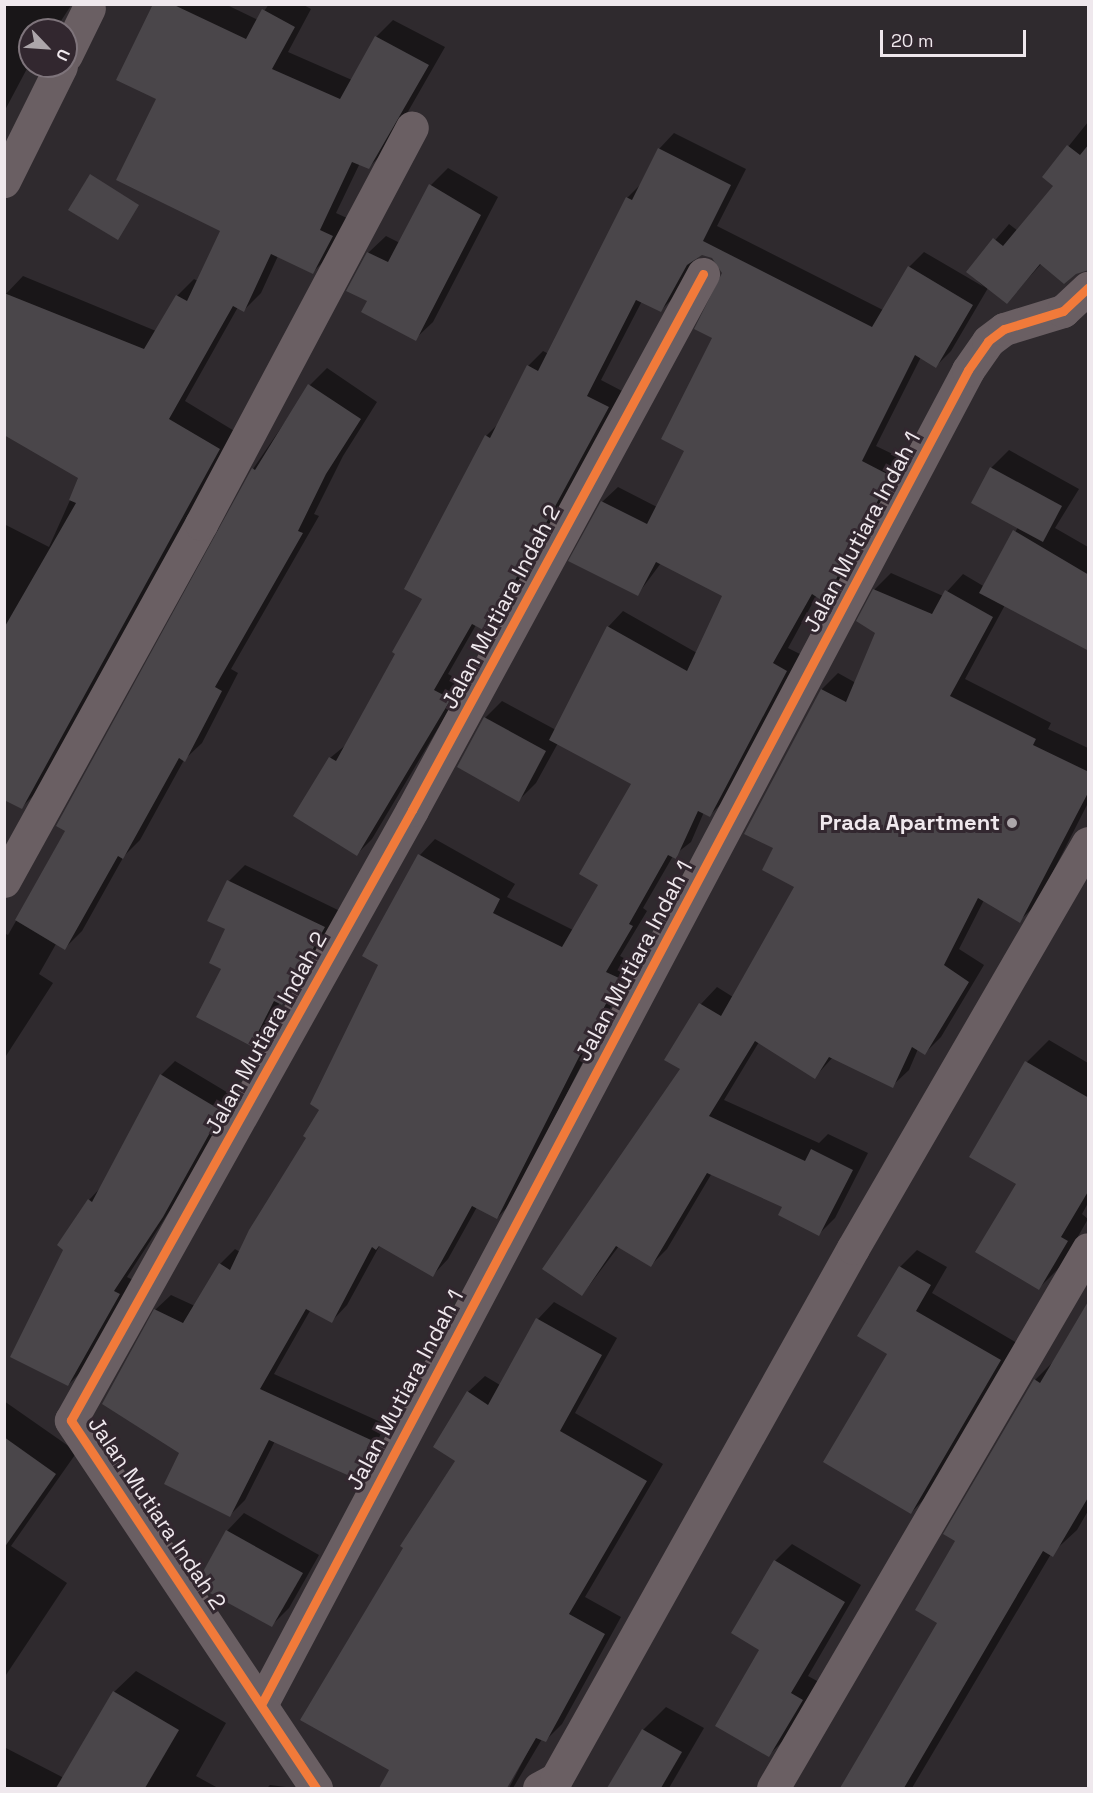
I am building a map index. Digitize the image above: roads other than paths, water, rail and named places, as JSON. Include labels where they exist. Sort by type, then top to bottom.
[{"type":"street","points":[[78,30],[89,8]]},
{"type":"street","points":[[4,181],[55,78]]},
{"type":"street","points":[[4,880],[201,524],[412,128]]},
{"type":"street","name":"Jalan Mutiara Indah 2","points":[[316,1788],[262,1703],[71,1420],[423,790],[703,274]]},
{"type":"street","name":"Jalan Mutiara Indah 1","points":[[262,1703],[968,370],[988,341],[1004,329],[1063,311],[1089,288]]},
{"type":"street","points":[[551,1785],[853,1248],[1089,843]]},
{"type":"street","points":[[773,1788],[1089,1249]]},
{"type":"place","name":"Prada Apartment","points":[[1012,823]]}]
